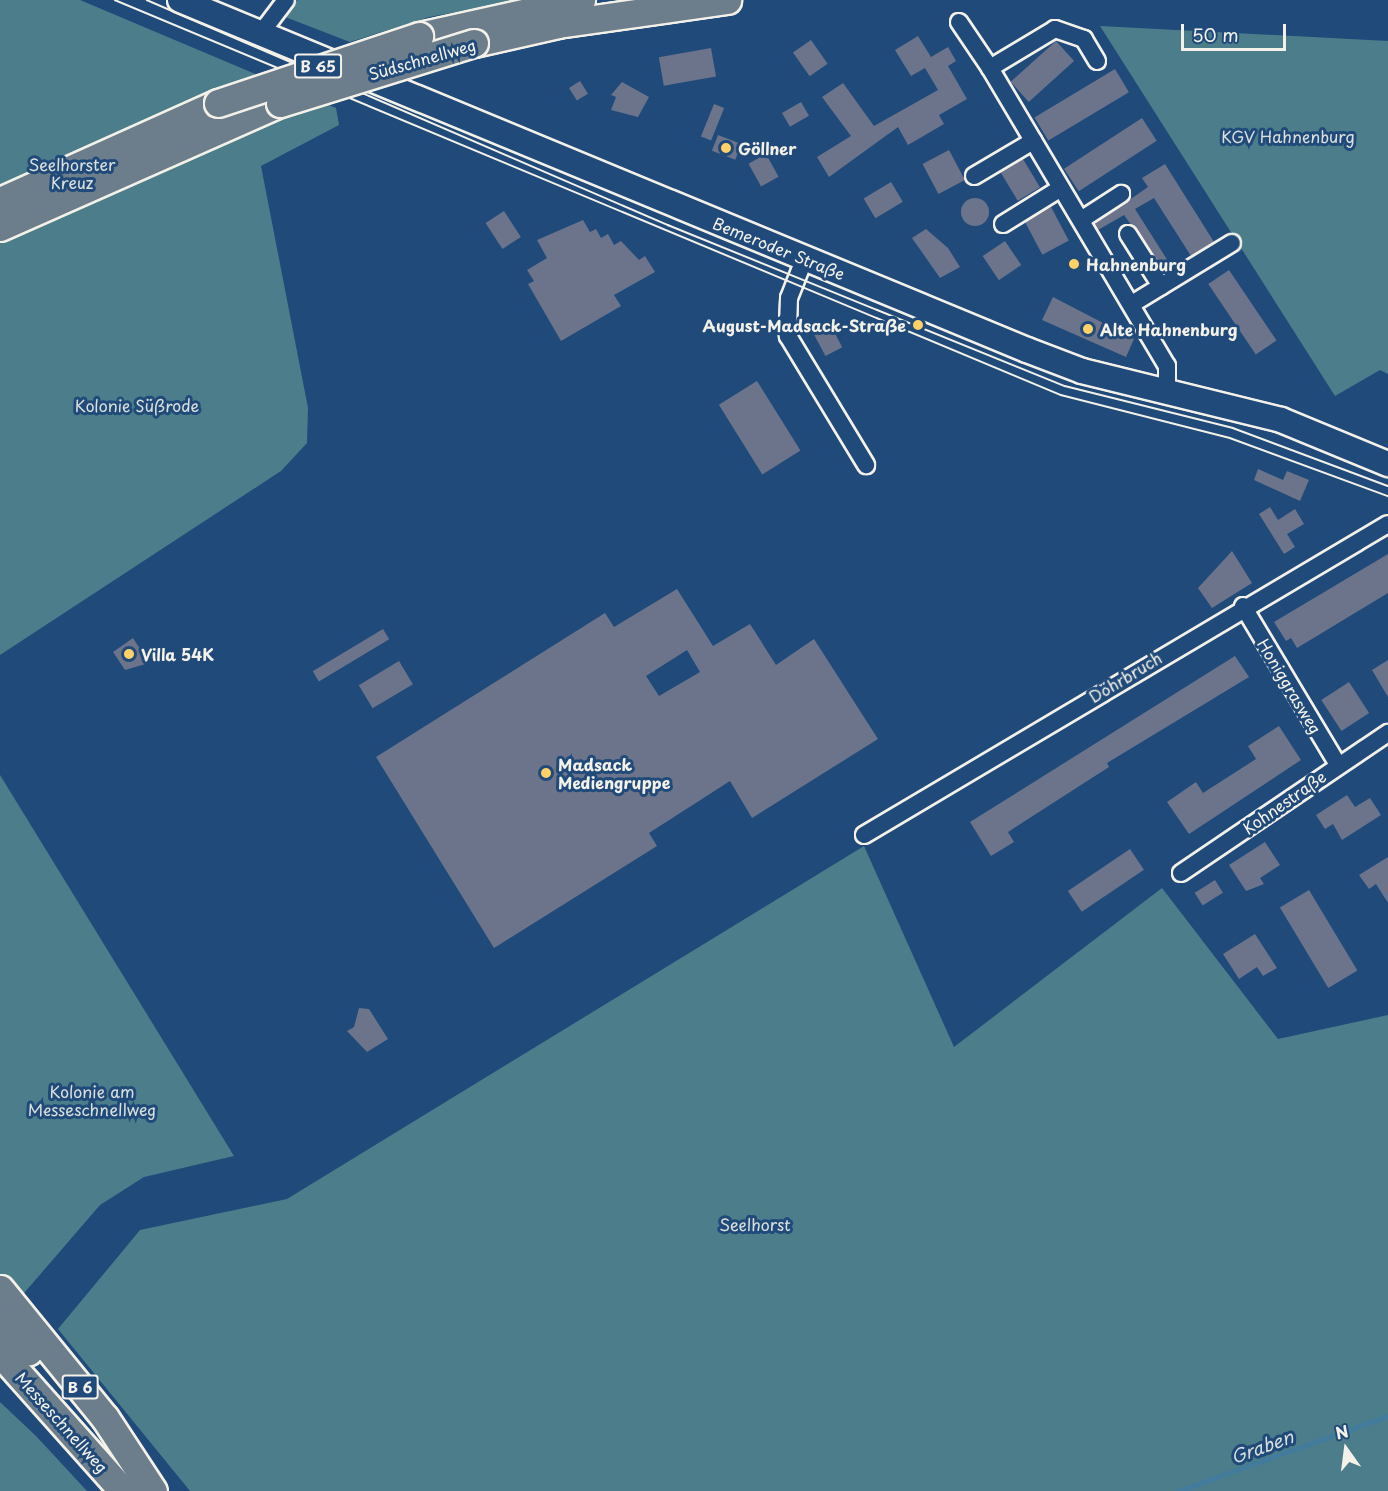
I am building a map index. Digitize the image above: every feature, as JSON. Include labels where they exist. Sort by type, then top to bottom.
[{"type":"highway","name":"Südschnellweg","points":[[0,201],[218,103],[419,36],[581,0]]},
{"type":"highway","name":"Südschnellweg","points":[[0,226],[280,103],[474,43],[558,24],[728,0]]},
{"type":"highway","name":"B 6","points":[[0,1289],[105,1418],[153,1491]]},
{"type":"highway","name":"Messeschnellweg","points":[[0,1320],[153,1491]]},
{"type":"highway","name":"Messeschnellweg","points":[[0,1353],[123,1491]]},
{"type":"highway","name":"B 6","points":[[0,1368],[51,1410]]},
{"type":"main road","name":"Bemeroder Straße","points":[[180,0],[804,260],[1082,371],[1281,420],[1388,464]]},
{"type":"street","points":[[261,33],[286,0]]},
{"type":"street","points":[[959,22],[990,68],[1167,366],[1167,393]]},
{"type":"street","points":[[990,68],[1055,29],[1084,39],[1097,61]]},
{"type":"street","points":[[974,176],[1033,141]]},
{"type":"street","points":[[1003,224],[1061,188]]},
{"type":"street","points":[[1081,220],[1122,194]]},
{"type":"street","points":[[1128,234],[1161,286]]},
{"type":"street","points":[[1131,304],[1232,243]]},
{"type":"street","points":[[804,260],[789,298],[788,336],[866,465]]},
{"type":"street","name":"Döhrbruch","points":[[864,835],[1243,606],[1387,525]]},
{"type":"street","name":"Honiggrasweg","points":[[1243,606],[1338,765]]},
{"type":"street","name":"Kohnestraße","points":[[1181,873],[1388,733]]},
{"type":"green space","name":"Kolonie Süßrode","points":[[0,0],[80,0],[336,108],[339,125],[261,166],[308,408],[307,443],[281,471],[0,655]]},
{"type":"green space","points":[[298,0],[522,0],[429,17],[350,42],[280,15]]},
{"type":"green space","name":"KGV Hahnenburg","points":[[1100,26],[1388,41],[1388,374],[1380,370],[1335,396]]},
{"type":"green space","name":"Kolonie am Messeschnellweg","points":[[0,775],[234,1156],[144,1177],[100,1205],[0,1321]]},
{"type":"green space","name":"Seelhorst","points":[[864,846],[954,1047],[1162,888],[1278,1039],[1388,1015],[1388,1491],[190,1491],[58,1329],[140,1230],[287,1199]]},
{"type":"green space","points":[[0,1402],[36,1436],[87,1491],[0,1491]]},
{"type":"building","points":[[918,36],[931,57],[948,47],[956,61],[948,66],[967,99],[939,115],[944,124],[908,145],[898,127],[829,177],[817,157],[851,136],[822,97],[843,83],[874,126],[938,90],[925,68],[911,76],[895,50]]},
{"type":"building","points":[[811,40],[828,64],[810,76],[793,53]]},
{"type":"building","points":[[1056,41],[1074,61],[1029,102],[1011,82]]},
{"type":"building","points":[[711,48],[716,77],[664,86],[659,57]]},
{"type":"building","points":[[1115,69],[1129,92],[1048,141],[1034,117]]},
{"type":"building","points":[[580,81],[588,94],[577,101],[569,88]]},
{"type":"building","points":[[622,82],[649,97],[638,117],[611,110],[616,97],[611,95]]},
{"type":"building","points":[[801,102],[809,116],[790,127],[782,113]]},
{"type":"building","points":[[714,104],[724,108],[711,141],[701,136]]},
{"type":"building","points":[[1142,118],[1157,141],[1079,191],[1064,169]]},
{"type":"building","name":"Göllner","points":[[718,135],[741,144],[735,160],[712,151]]},
{"type":"building","points":[[949,150],[965,180],[938,194],[923,164]]},
{"type":"building","points":[[766,154],[779,177],[761,186],[749,164]]},
{"type":"building","points":[[1023,159],[1040,187],[1018,201],[1001,172]]},
{"type":"building","points":[[1165,164],[1214,242],[1191,256],[1154,198],[1135,209],[1168,261],[1161,266],[1124,215],[1098,230],[1095,224],[1148,187],[1142,178]]},
{"type":"building","points":[[891,182],[903,202],[875,218],[864,198]]},
{"type":"building","points":[[975,198],[985,202],[989,212],[985,222],[975,226],[965,222],[961,212],[965,202]]},
{"type":"building","points":[[1051,207],[1069,241],[1042,255],[1025,221]]},
{"type":"building","points":[[504,211],[521,237],[502,249],[486,223]]},
{"type":"building","points":[[583,220],[590,232],[596,229],[601,238],[608,234],[614,245],[621,241],[639,260],[645,256],[655,272],[614,295],[621,306],[561,341],[528,284],[534,281],[527,270],[547,258],[537,240]]},
{"type":"building","points":[[926,229],[948,248],[960,267],[940,278],[912,238]]},
{"type":"building","points":[[1005,241],[1021,265],[999,280],[983,256]]},
{"type":"building","points":[[1229,270],[1277,340],[1256,354],[1208,284]]},
{"type":"building","name":"Alte Hahnenburg","points":[[1053,297],[1134,339],[1126,357],[1042,320]]},
{"type":"building","points":[[831,326],[842,347],[825,356],[814,335]]},
{"type":"building","points":[[757,381],[800,451],[762,474],[719,405]]},
{"type":"building","points":[[1258,469],[1283,480],[1287,471],[1309,480],[1300,501],[1254,480]]},
{"type":"building","points":[[1270,507],[1278,520],[1295,509],[1304,524],[1287,534],[1295,547],[1284,554],[1259,514]]},
{"type":"building","points":[[1232,551],[1252,583],[1212,608],[1198,588]]},
{"type":"building","points":[[1388,554],[1388,593],[1297,648],[1291,638],[1286,641],[1274,622]]},
{"type":"building","name":"Madsack Mediengruppe","points":[[677,589],[713,646],[750,624],[776,665],[814,639],[878,739],[752,818],[730,781],[649,833],[657,846],[494,948],[376,757],[605,613],[614,627]],"holes":[[[687,650],[700,672],[659,696],[646,676]]]},
{"type":"building","points":[[383,629],[389,639],[319,682],[313,671]]},
{"type":"building","name":"Villa 54K","points":[[133,638],[149,663],[125,670],[113,652]]},
{"type":"building","points":[[1235,656],[1249,677],[1107,763],[1109,767],[1008,832],[1014,842],[991,856],[970,822]]},
{"type":"building","points":[[1388,660],[1388,697],[1372,670]]},
{"type":"building","points":[[399,661],[413,684],[373,708],[359,685]]},
{"type":"building","points":[[1349,682],[1369,713],[1341,731],[1321,700]]},
{"type":"building","points":[[1279,726],[1301,760],[1189,834],[1167,802],[1196,782],[1203,793],[1256,759],[1248,746]]},
{"type":"building","points":[[1347,795],[1355,807],[1370,798],[1381,815],[1342,840],[1333,824],[1325,829],[1316,815]]},
{"type":"building","points":[[1265,842],[1280,865],[1260,878],[1264,884],[1246,891],[1229,865]]},
{"type":"building","points":[[1130,849],[1144,870],[1082,912],[1068,891]]},
{"type":"building","points":[[1388,857],[1388,903],[1376,884],[1369,889],[1359,875]]},
{"type":"building","points":[[1215,880],[1223,893],[1203,905],[1195,893]]},
{"type":"building","points":[[1309,890],[1357,971],[1328,988],[1280,908]]},
{"type":"building","points":[[1255,934],[1277,968],[1263,976],[1257,967],[1239,979],[1223,954]]},
{"type":"building","points":[[359,1008],[369,1009],[388,1039],[367,1052],[347,1031],[354,1027]]},
{"type":"waterway","name":"Graben","points":[[1178,1491],[1388,1416]]},
{"type":"tram line","points":[[115,0],[1061,395],[1230,438],[1388,496]]},
{"type":"tram line","points":[[147,0],[668,225],[1065,386],[1233,428],[1388,486]]},
{"type":"place","name":"Göllner","points":[[726,148]]},
{"type":"place","name":"Hahnenburg","points":[[1074,264]]},
{"type":"place","name":"August-Madsack-Straße","points":[[918,325]]},
{"type":"place","name":"Alte Hahnenburg","points":[[1088,329]]},
{"type":"place","name":"Villa 54K","points":[[129,654]]},
{"type":"place","name":"Madsack Mediengruppe","points":[[546,773]]},
{"type":"park label","name":"Seelhorster Kreuz","points":[[72,173]]}]
